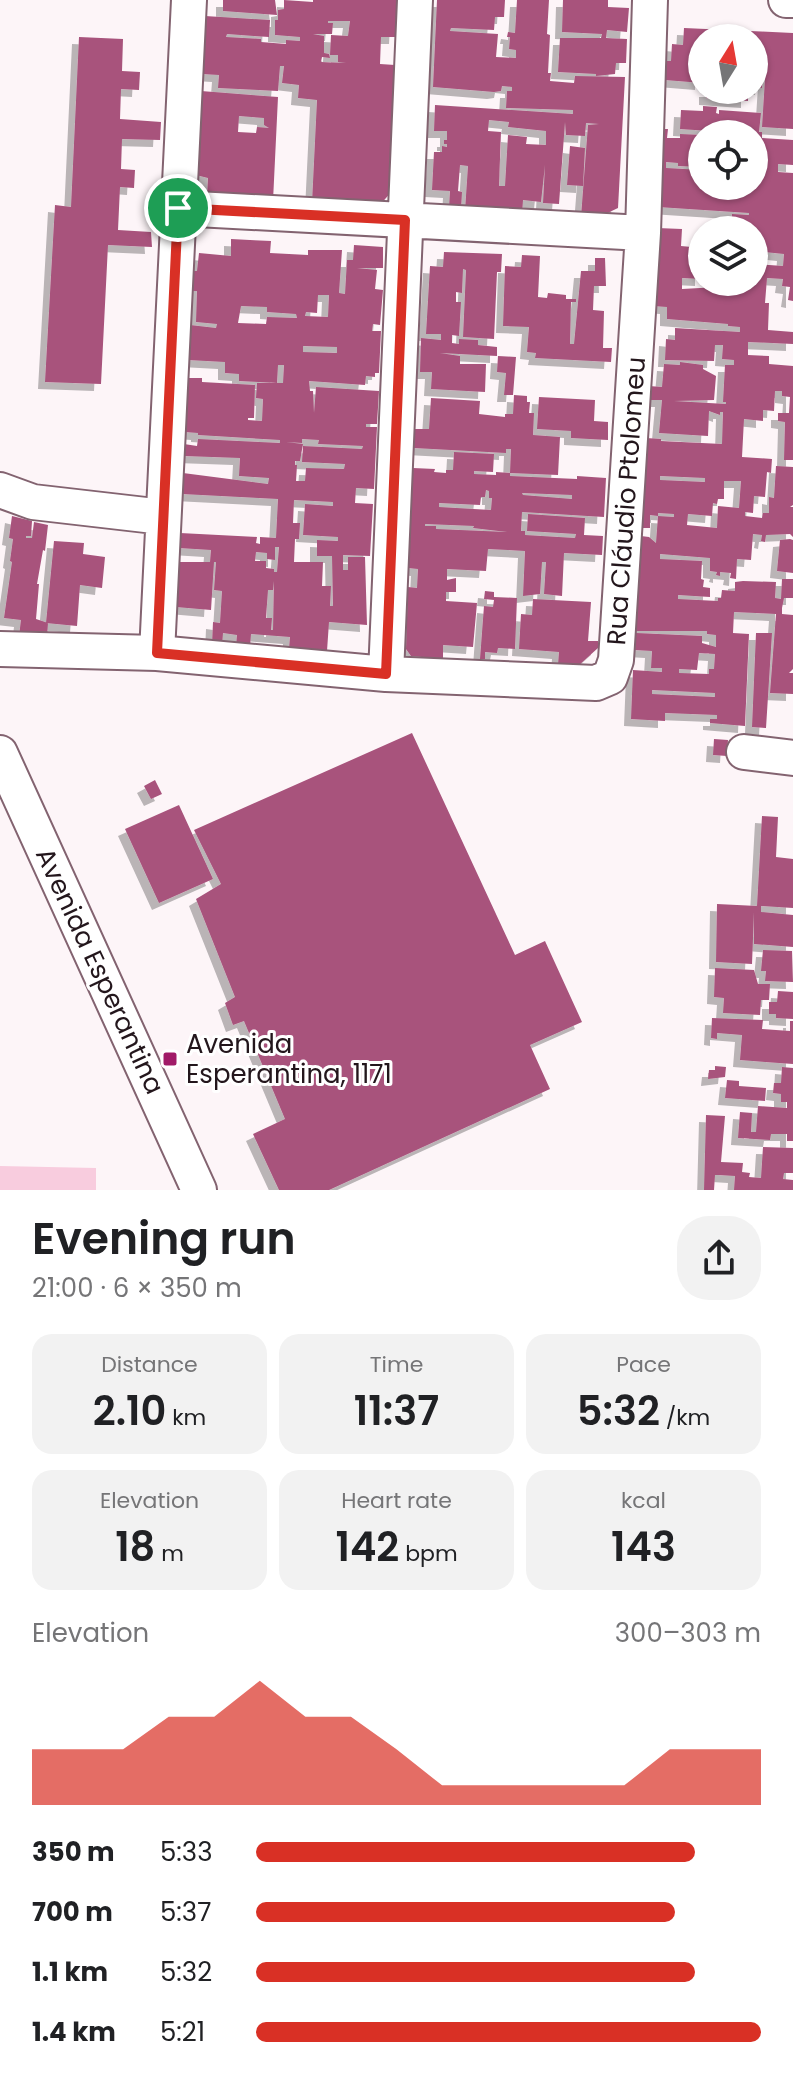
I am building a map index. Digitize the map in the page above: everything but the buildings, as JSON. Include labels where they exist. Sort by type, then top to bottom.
[{"type":"street","points":[[157,653],[189,0]]},
{"type":"street","points":[[386,674],[415,0]]},
{"type":"street","name":"Rua Cláudio Ptolomeu","points":[[0,649],[157,653],[386,674],[596,683],[610,677],[616,660],[643,233],[650,0]]},
{"type":"street","points":[[786,0],[793,0]]},
{"type":"street","points":[[178,208],[643,233]]},
{"type":"street","points":[[0,490],[33,502],[163,517]]},
{"type":"street","points":[[744,752],[793,758]]},
{"type":"street","name":"Avenida Esperantina","points":[[0,753],[199,1190]]},
{"type":"shaded area","points":[[0,1166],[96,1168],[96,1190],[0,1190]]},
{"type":"place","name":"Avenida Esperantina, 1171","points":[[170,1059]]},
{"type":"route","points":[[178,208],[405,220],[386,674],[157,653],[178,208]]}]
